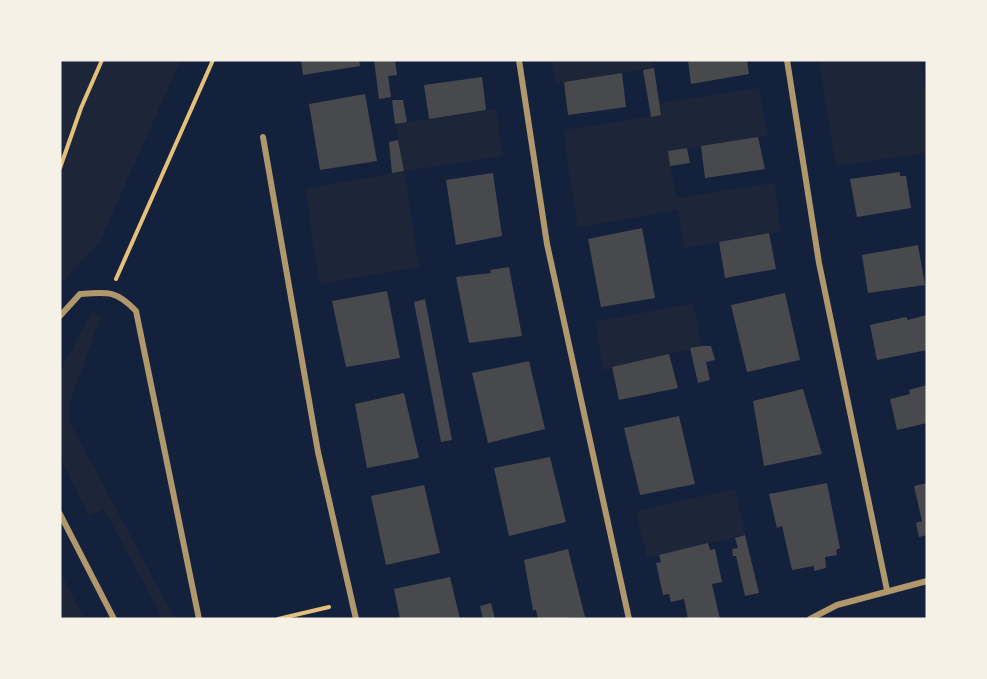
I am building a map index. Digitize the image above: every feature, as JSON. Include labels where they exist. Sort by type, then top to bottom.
[{"type":"street","points":[[519,60],[548,244],[629,619]]},
{"type":"street","points":[[787,60],[819,263],[887,590]]},
{"type":"street","points":[[262,137],[318,452],[356,619]]},
{"type":"street","points":[[60,316],[80,294],[110,292],[125,299],[136,311],[199,619]]},
{"type":"street","points":[[60,514],[114,619]]},
{"type":"street","points":[[810,619],[837,604],[927,581]]},
{"type":"path","points":[[60,168],[81,108],[102,60]]},
{"type":"path","points":[[110,292],[213,60]]},
{"type":"path","points":[[278,619],[329,608]]},
{"type":"shaded area","points":[[60,60],[181,60],[100,241],[60,285]]},
{"type":"shaded area","points":[[552,60],[653,60],[654,68],[555,83]]},
{"type":"shaded area","points":[[819,60],[920,60],[927,101],[927,153],[836,166]]},
{"type":"shaded area","points":[[759,88],[767,136],[668,152],[676,198],[774,183],[781,231],[684,248],[678,210],[578,227],[563,130],[661,115],[659,103]]},
{"type":"shaded area","points":[[496,109],[503,156],[404,171],[395,124]]},
{"type":"shaded area","points":[[404,171],[419,267],[320,284],[305,189]]},
{"type":"shaded area","points":[[693,303],[702,346],[604,370],[595,322]]},
{"type":"shaded area","points":[[91,313],[101,316],[69,405],[69,421],[175,619],[163,619],[104,509],[89,516],[60,457],[60,371]]},
{"type":"shaded area","points":[[735,489],[745,535],[647,558],[636,511]]},
{"type":"shaded area","points":[[60,571],[84,619],[60,619]]},
{"type":"building","points":[[301,60],[359,60],[360,66],[303,75]]},
{"type":"building","points":[[374,60],[395,60],[397,75],[388,76],[391,97],[379,99]]},
{"type":"building","points":[[688,60],[747,60],[749,74],[691,84]]},
{"type":"building","points":[[654,68],[661,115],[651,117],[643,70]]},
{"type":"building","points":[[622,73],[626,107],[568,115],[564,82]]},
{"type":"building","points":[[482,77],[486,110],[429,119],[424,85]]},
{"type":"building","points":[[365,94],[377,161],[320,170],[309,104]]},
{"type":"building","points":[[392,100],[403,100],[407,122],[395,124]]},
{"type":"building","points":[[758,137],[765,169],[705,178],[701,146]]},
{"type":"building","points":[[398,140],[404,171],[392,173],[389,142]]},
{"type":"building","points":[[687,148],[690,163],[670,166],[668,151]]},
{"type":"building","points":[[900,172],[900,176],[906,176],[911,208],[857,217],[850,179]]},
{"type":"building","points":[[493,173],[502,236],[456,245],[446,180]]},
{"type":"building","points":[[642,228],[655,298],[601,307],[588,239]]},
{"type":"building","points":[[769,233],[776,269],[725,278],[719,242]]},
{"type":"building","points":[[918,245],[925,285],[868,293],[862,255]]},
{"type":"building","points":[[509,267],[522,336],[469,343],[456,277],[491,273],[490,270]]},
{"type":"building","points":[[387,291],[400,358],[346,367],[332,301]]},
{"type":"building","points":[[785,293],[800,360],[747,372],[731,305]]},
{"type":"building","points":[[425,299],[452,440],[441,442],[414,302]]},
{"type":"building","points":[[927,315],[927,350],[877,360],[870,325]]},
{"type":"building","points":[[711,346],[715,360],[706,362],[710,380],[698,383],[690,348]]},
{"type":"building","points":[[669,354],[678,388],[619,400],[612,367]]},
{"type":"building","points":[[529,361],[545,429],[488,443],[472,373]]},
{"type":"building","points":[[927,385],[927,423],[897,430],[890,399],[910,394],[909,390]]},
{"type":"building","points":[[803,389],[822,454],[764,466],[753,401]]},
{"type":"building","points":[[404,393],[419,458],[367,468],[355,404]]},
{"type":"building","points":[[679,416],[695,484],[640,495],[624,428]]},
{"type":"building","points":[[550,457],[566,522],[509,536],[494,468]]},
{"type":"building","points":[[827,483],[840,548],[836,550],[837,555],[825,557],[826,568],[814,571],[814,566],[792,570],[782,526],[777,528],[769,494]]},
{"type":"building","points":[[927,483],[927,535],[919,537],[916,523],[922,521],[914,486]]},
{"type":"building","points":[[424,485],[440,553],[386,565],[371,496]]},
{"type":"building","points":[[745,535],[759,593],[745,596],[736,556],[733,556],[732,549],[738,548],[735,538]]},
{"type":"building","points":[[708,543],[710,550],[715,549],[722,582],[712,584],[720,619],[688,619],[684,599],[671,602],[669,594],[663,595],[656,563],[661,562],[659,555]]},
{"type":"building","points":[[568,549],[585,617],[538,619],[536,610],[533,610],[524,560]]},
{"type":"building","points":[[450,577],[460,619],[400,619],[394,589]]},
{"type":"building","points":[[491,603],[495,619],[483,619],[480,606]]}]
